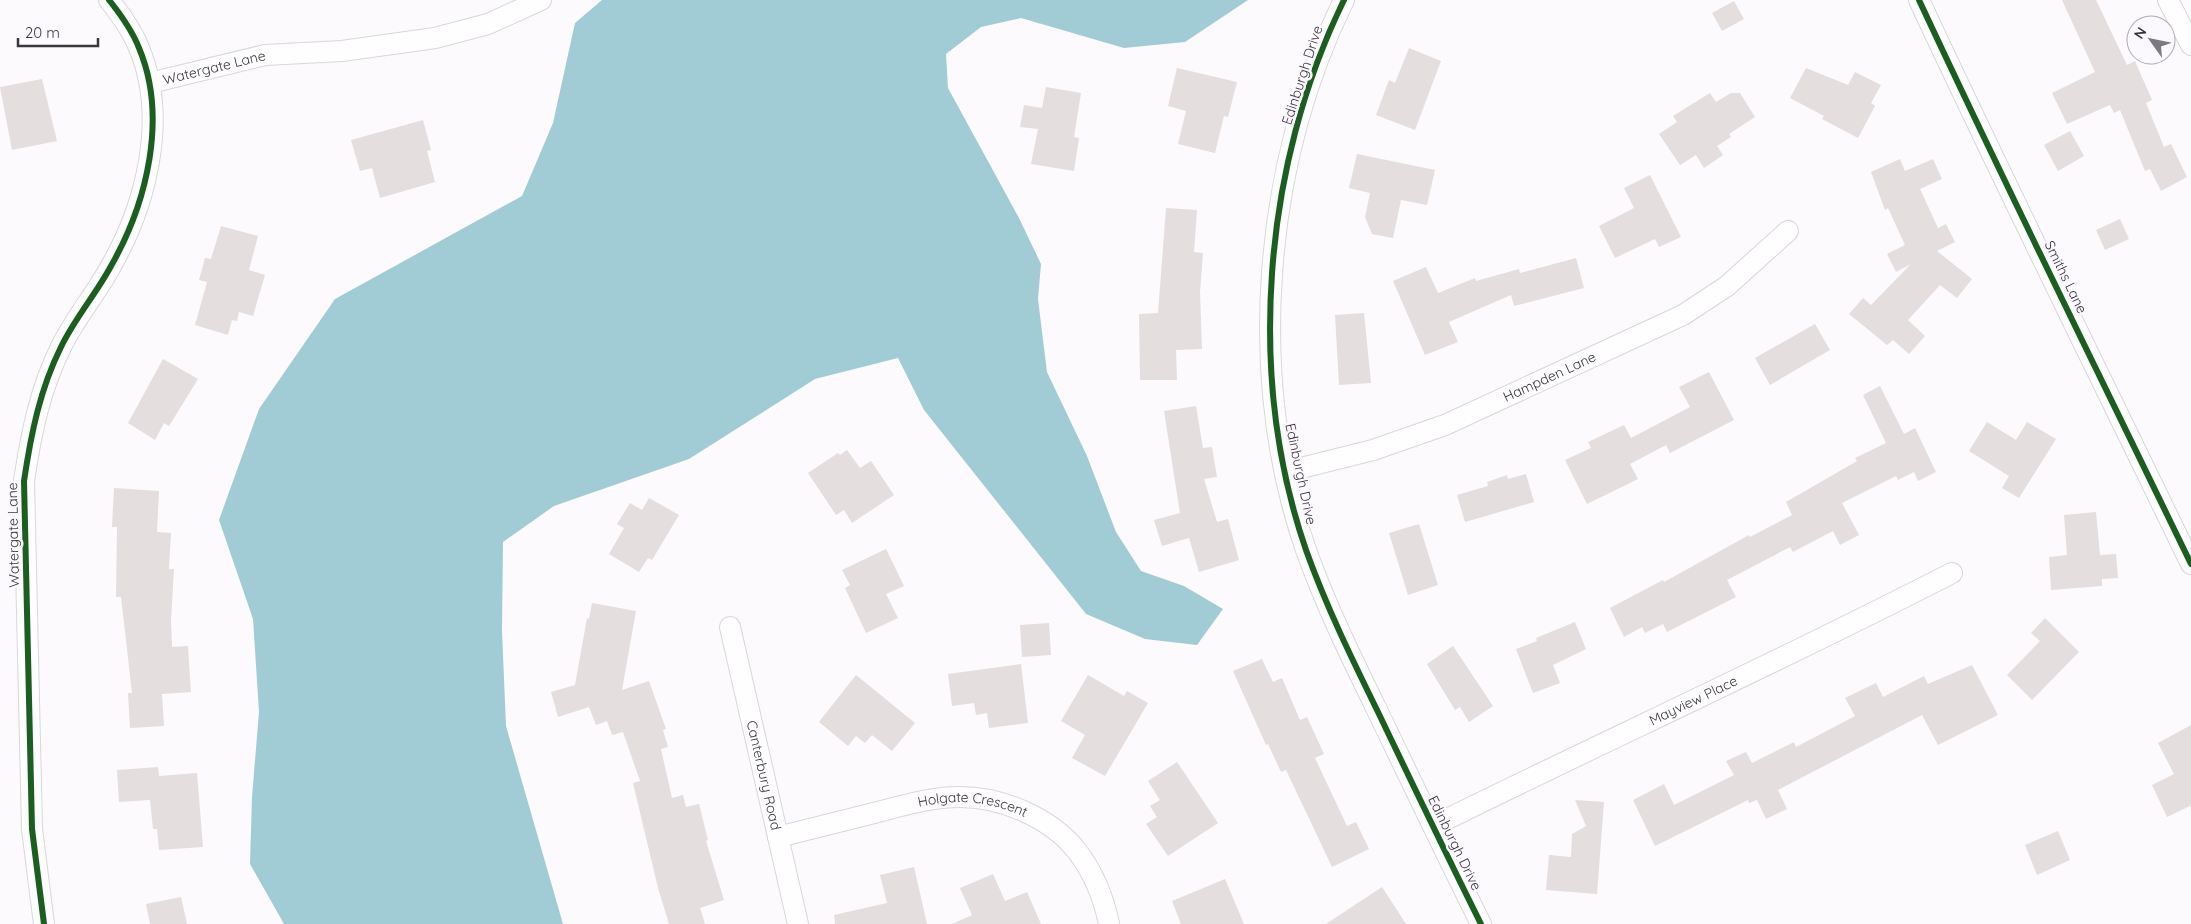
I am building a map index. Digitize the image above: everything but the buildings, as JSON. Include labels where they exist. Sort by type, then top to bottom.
[{"type":"street","points":[[109,0],[124,19],[139,48],[150,83]]},
{"type":"street","name":"Watergate Lane","points":[[44,924],[32,828],[24,481],[31,434],[43,389],[62,346],[112,266],[132,223],[145,179],[152,137],[150,83],[265,55],[342,51],[435,38],[488,24],[541,0]]},
{"type":"street","name":"Edinburgh Drive","points":[[1344,0],[1328,32],[1307,92],[1287,168],[1279,208],[1271,276],[1270,344],[1275,412],[1285,472],[1306,549],[1331,615],[1481,924]]},
{"type":"street","name":"Smiths Lane","points":[[1919,0],[1995,164],[2058,288],[2191,564]]},
{"type":"street","points":[[2168,0],[2191,45]]},
{"type":"street","name":"Hampden Lane","points":[[1285,472],[1373,450],[1445,425],[1675,319],[1727,286],[1788,232]]},
{"type":"street","name":"Mayview Place","points":[[1433,826],[1952,573]]},
{"type":"street","name":"Canterbury Road","points":[[730,627],[798,924]]},
{"type":"street","name":"Holgate Crescent","points":[[778,837],[908,804],[960,797],[996,802],[1030,814],[1062,836],[1078,852],[1100,892],[1109,924]]},
{"type":"water","points":[[602,0],[1248,0],[1185,42],[1124,48],[1021,18],[981,27],[946,54],[948,88],[1019,218],[1041,264],[1038,299],[1047,372],[1087,456],[1116,532],[1141,571],[1184,586],[1223,609],[1197,645],[1145,639],[1086,614],[924,410],[898,358],[815,379],[689,459],[554,506],[503,542],[502,631],[506,726],[563,924],[284,924],[250,864],[252,797],[259,712],[253,619],[219,520],[259,409],[335,299],[522,196],[553,123],[575,23]]},
{"type":"cycle path","points":[[44,924],[32,829],[24,481],[33,429],[47,379],[67,336],[105,276],[124,241],[135,215],[143,188],[152,131],[152,102],[148,75],[133,35],[109,0]]},
{"type":"cycle path","points":[[1344,0],[1317,64],[1295,131],[1281,201],[1272,272],[1270,343],[1275,414],[1287,483],[1306,550],[1322,591],[1359,672],[1481,924]]},
{"type":"cycle path","points":[[1919,0],[2191,564]]}]
